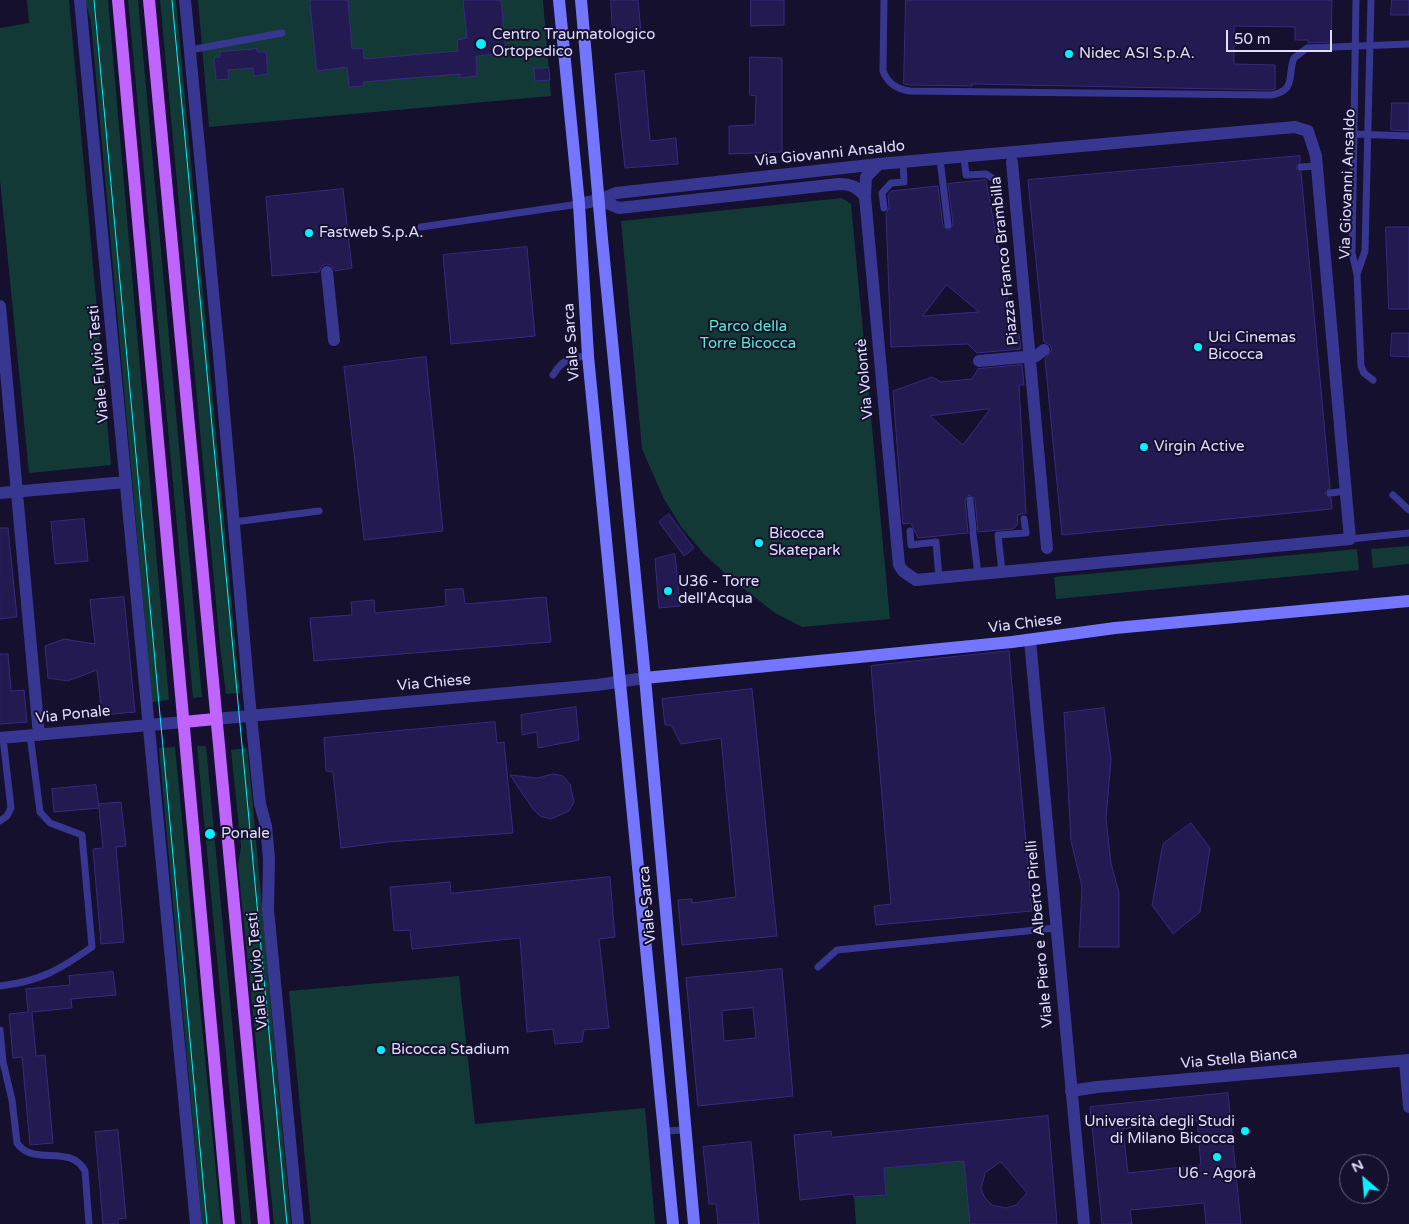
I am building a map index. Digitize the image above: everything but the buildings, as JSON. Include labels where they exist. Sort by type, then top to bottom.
[{"type":"main road","points":[[118,0],[229,1224]]},
{"type":"main road","name":"Viale Fulvio Testi","points":[[149,0],[215,719],[264,1224]]},
{"type":"main road","points":[[184,722],[215,719]]},
{"type":"street","name":"Viale Fulvio Testi","points":[[80,0],[196,1224]]},
{"type":"street","name":"Viale Fulvio Testi","points":[[185,0],[251,716],[260,804],[266,826],[269,859],[268,909],[298,1224]]},
{"type":"street","name":"Viale Sarca","points":[[559,0],[579,204],[588,356],[673,1224]]},
{"type":"street","name":"Viale Sarca","points":[[581,0],[694,1224]]},
{"type":"street","name":"Via Giovanni Ansaldo","points":[[599,200],[616,193],[879,164],[1295,127],[1308,131],[1315,148],[1317,166]]},
{"type":"street","name":"Piazza Franco Brambilla","points":[[1012,162],[1039,356],[1048,548]]},
{"type":"street","name":"Via Volontè","points":[[879,164],[866,177],[864,197],[899,565],[903,571],[916,580],[939,578]]},
{"type":"street","points":[[939,578],[1350,539],[1317,166]]},
{"type":"street","name":"Via Giovanni Ansaldo","points":[[599,200],[619,208],[839,184],[855,187],[864,197]]},
{"type":"street","points":[[579,204],[599,200]]},
{"type":"street","points":[[327,272],[334,340]]},
{"type":"street","points":[[0,306],[17,491],[35,735]]},
{"type":"street","name":"Piazza Franco Brambilla","points":[[979,361],[1039,356]]},
{"type":"street","points":[[0,493],[126,482]]},
{"type":"street","name":"Via Chiese","points":[[645,678],[1030,640],[1122,627],[1409,601]]},
{"type":"street","name":"Viale Piero e Alberto Pirelli","points":[[1030,640],[1084,1224]]},
{"type":"street","points":[[620,682],[645,678]]},
{"type":"street","name":"Via Chiese","points":[[251,716],[620,682]]},
{"type":"street","points":[[215,719],[251,716]]},
{"type":"street","points":[[150,724],[184,722]]},
{"type":"street","name":"Via Ponale","points":[[2,738],[150,724]]},
{"type":"street","points":[[1407,1061],[1409,1107]]},
{"type":"street","name":"Via Stella Bianca","points":[[1071,1091],[1097,1087],[1407,1061]]},
{"type":"lane","points":[[884,0],[883,71],[889,83],[895,87],[910,91],[1271,95],[1283,92],[1289,86],[1292,62],[1302,50],[1314,47],[1409,44]]},
{"type":"lane","name":"Via Giovanni Ansaldo","points":[[1356,0],[1351,248],[1357,274]]},
{"type":"lane","name":"Via Giovanni Ansaldo","points":[[1357,274],[1365,251],[1366,134],[1371,0]]},
{"type":"lane","points":[[190,50],[282,33]]},
{"type":"lane","points":[[1354,134],[1409,136]]},
{"type":"lane","points":[[964,157],[966,176],[986,174],[997,181],[999,196]]},
{"type":"lane","points":[[940,159],[948,225]]},
{"type":"lane","points":[[884,208],[882,193],[891,183],[904,182],[902,162]]},
{"type":"lane","points":[[1301,167],[1317,166]]},
{"type":"lane","points":[[421,227],[579,204]]},
{"type":"lane","points":[[1357,274],[1361,366],[1367,376],[1373,380]]},
{"type":"lane","points":[[553,375],[560,364],[573,357],[588,356]]},
{"type":"lane","points":[[1330,494],[1346,491]]},
{"type":"lane","points":[[1393,495],[1409,510]]},
{"type":"lane","points":[[970,500],[978,575]]},
{"type":"lane","points":[[234,522],[319,511]]},
{"type":"lane","points":[[1002,572],[998,535],[1026,532],[1024,519]]},
{"type":"lane","points":[[910,531],[911,545],[936,542],[939,578]]},
{"type":"lane","points":[[1350,539],[1409,533]]},
{"type":"lane","points":[[0,986],[18,984],[53,973],[92,947],[82,835],[50,823],[40,812],[35,735]]},
{"type":"lane","points":[[0,821],[7,816],[10,808],[2,738]]},
{"type":"lane","points":[[818,967],[837,950],[1056,928]]},
{"type":"lane","points":[[0,1030],[3,1062],[12,1100],[17,1143],[21,1149],[28,1153],[68,1156],[76,1159],[85,1171],[89,1224]]},
{"type":"lane","points":[[664,1131],[684,1130]]},
{"type":"green space","points":[[27,0],[69,0],[111,465],[29,473],[0,180],[0,28],[29,23]]},
{"type":"green space","points":[[85,0],[108,0],[169,700],[152,702],[91,22]]},
{"type":"green space","points":[[128,0],[138,0],[202,697],[193,698]]},
{"type":"green space","points":[[160,0],[176,0],[240,693],[226,694],[220,646]]},
{"type":"green space","points":[[198,0],[543,0],[551,96],[209,127]]},
{"type":"green space","name":"Parco della Torre Bicocca","points":[[842,198],[851,204],[890,619],[802,627],[775,613],[729,577],[704,554],[682,528],[664,499],[642,449],[621,221]]},
{"type":"green space","points":[[1409,546],[1409,564],[1373,568],[1371,549]]},
{"type":"green space","points":[[1357,549],[1359,570],[1056,599],[1054,577]]},
{"type":"green space","points":[[197,746],[206,746],[251,1224],[242,1224]]},
{"type":"green space","points":[[175,747],[221,1224],[202,1224],[159,748]]},
{"type":"green space","points":[[247,748],[291,1224],[274,1224],[238,864],[241,847],[231,750]]},
{"type":"green space","name":"Bicocca Stadium","points":[[459,976],[475,1124],[645,1108],[655,1224],[311,1224],[289,991]]},
{"type":"green space","points":[[964,1161],[970,1224],[856,1224],[854,1197],[886,1195],[884,1168]]},
{"type":"tram line","points":[[94,0],[207,1224]]},
{"type":"tram line","points":[[172,0],[287,1224]]},
{"type":"place","name":"Centro Traumatologico Ortopedico","points":[[481,44]]},
{"type":"place","name":"Nidec ASI S.p.A.","points":[[1069,54]]},
{"type":"place","name":"Fastweb S.p.A.","points":[[309,233]]},
{"type":"place","name":"Uci Cinemas Bicocca","points":[[1198,347]]},
{"type":"place","name":"Virgin Active","points":[[1144,447]]},
{"type":"place","name":"Bicocca Skatepark","points":[[759,543]]},
{"type":"place","name":"U36 - Torre dell'Acqua","points":[[668,591]]},
{"type":"place","name":"Ponale","points":[[210,834]]},
{"type":"place","name":"Bicocca Stadium","points":[[381,1050]]},
{"type":"place","name":"Università degli Studi di Milano Bicocca","points":[[1245,1131]]},
{"type":"place","name":"U6 - Agorà","points":[[1217,1157]]}]
